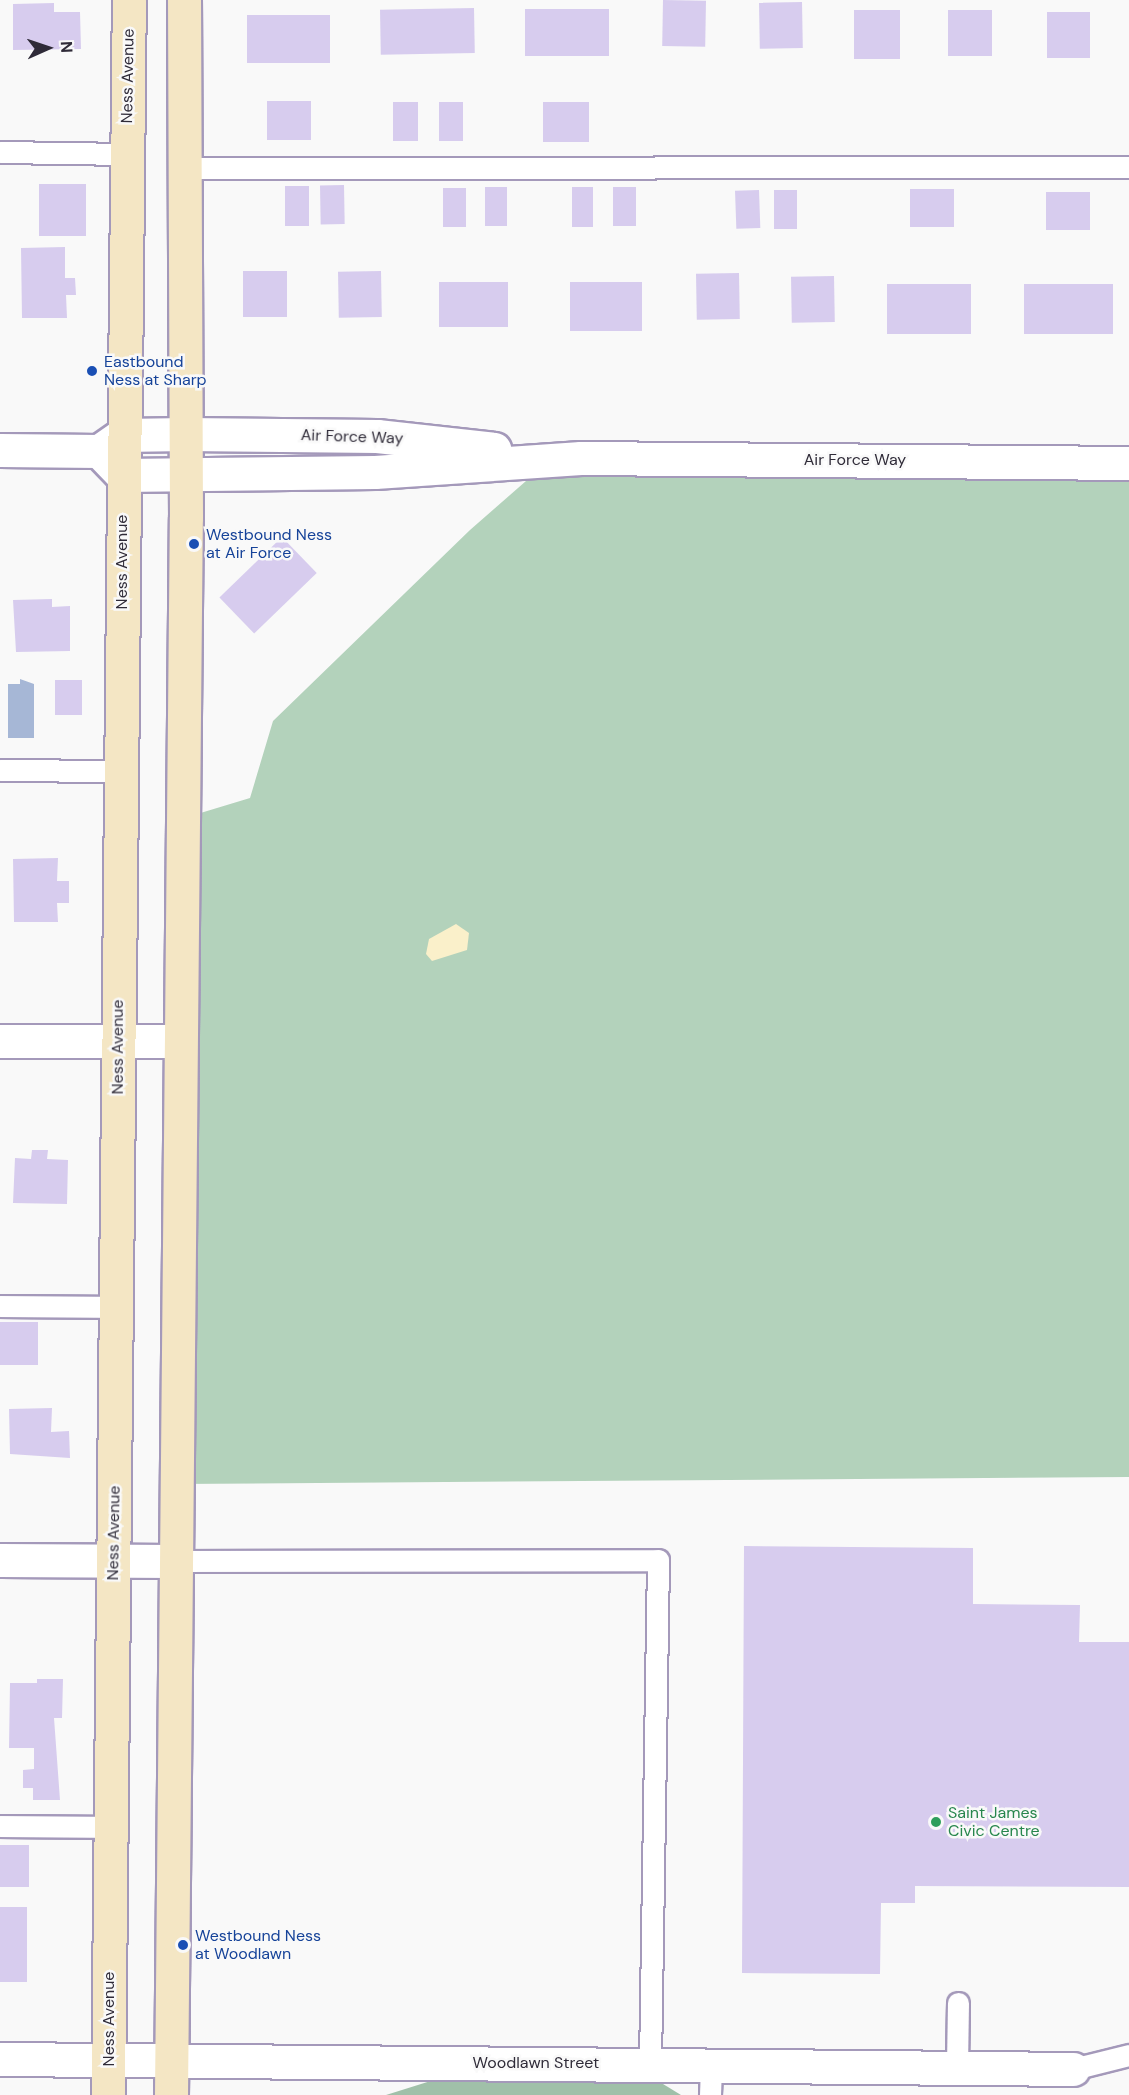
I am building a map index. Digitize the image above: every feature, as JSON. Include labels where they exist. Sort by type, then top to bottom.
[{"type":"main road","name":"Ness Avenue","points":[[108,2095],[117,1307],[122,475],[111,443],[126,154],[129,0]]},
{"type":"main road","points":[[171,2095],[178,1041],[186,474],[184,0]]},
{"type":"street","name":"Air Force Way","points":[[0,450],[111,443],[186,434],[377,436],[581,458]]},
{"type":"street","name":"Air Force Way","points":[[122,475],[375,472],[581,458],[1129,463]]},
{"type":"street","points":[[0,1041],[178,1041]]},
{"type":"street","points":[[0,1560],[174,1561]]},
{"type":"street","name":"Woodlawn Street","points":[[0,2059],[650,2064],[711,2080],[957,2066],[1073,2069]]},
{"type":"lane","points":[[0,152],[126,154]]},
{"type":"lane","points":[[184,168],[1129,167]]},
{"type":"lane","points":[[0,770],[120,771]]},
{"type":"lane","points":[[0,1306],[117,1307]]},
{"type":"lane","points":[[174,1561],[658,1560],[650,2064]]},
{"type":"lane","points":[[0,1826],[111,1827]]},
{"type":"lane","points":[[957,2066],[958,2003]]},
{"type":"lane","points":[[1073,2069],[1129,2055]]},
{"type":"green space","points":[[550,460],[1129,463],[1129,1477],[175,1484],[184,818],[250,798],[273,721],[470,530]]},
{"type":"green space","points":[[437,2079],[663,2084],[681,2095],[386,2095]]},
{"type":"sand","points":[[456,924],[469,933],[467,950],[432,961],[426,954],[429,939]]},
{"type":"water","points":[[20,679],[34,684],[34,738],[8,738],[8,684],[20,684]]},
{"type":"building","points":[[663,0],[706,1],[705,47],[662,46]]},
{"type":"building","points":[[802,2],[803,48],[760,49],[759,3]]},
{"type":"building","points":[[54,3],[54,12],[80,12],[81,49],[13,50],[13,4]]},
{"type":"building","points":[[474,8],[475,53],[381,55],[380,10]]},
{"type":"building","points":[[525,9],[609,9],[609,56],[525,56]]},
{"type":"building","points":[[854,10],[900,10],[900,59],[854,59]]},
{"type":"building","points":[[948,10],[992,10],[992,56],[948,56]]},
{"type":"building","points":[[1047,12],[1090,12],[1090,58],[1047,58]]},
{"type":"building","points":[[247,15],[330,15],[330,63],[247,63]]},
{"type":"building","points":[[267,101],[311,101],[311,140],[267,140]]},
{"type":"building","points":[[393,102],[418,102],[418,141],[393,141]]},
{"type":"building","points":[[439,102],[463,102],[463,141],[439,141]]},
{"type":"building","points":[[543,102],[589,102],[589,142],[543,142]]},
{"type":"building","points":[[39,184],[86,184],[86,236],[39,236]]},
{"type":"building","points":[[320,185],[344,185],[345,224],[321,224]]},
{"type":"building","points":[[285,186],[309,186],[309,226],[285,226]]},
{"type":"building","points":[[485,187],[507,187],[507,226],[485,226]]},
{"type":"building","points":[[572,187],[593,187],[593,227],[572,227]]},
{"type":"building","points":[[613,187],[636,187],[636,226],[613,226]]},
{"type":"building","points":[[443,188],[466,188],[466,227],[443,227]]},
{"type":"building","points":[[910,189],[954,189],[954,227],[910,227]]},
{"type":"building","points":[[759,190],[760,228],[736,229],[735,191]]},
{"type":"building","points":[[774,190],[797,190],[797,229],[774,229]]},
{"type":"building","points":[[1046,192],[1090,192],[1090,230],[1046,230]]},
{"type":"building","points":[[65,247],[65,278],[75,278],[76,295],[66,295],[67,318],[22,318],[21,248]]},
{"type":"building","points":[[243,271],[287,271],[287,317],[243,317]]},
{"type":"building","points":[[381,271],[382,317],[339,318],[338,272]]},
{"type":"building","points":[[739,273],[740,319],[697,320],[696,274]]},
{"type":"building","points":[[834,276],[835,322],[792,323],[791,277]]},
{"type":"building","points":[[439,282],[508,282],[508,327],[439,327]]},
{"type":"building","points":[[570,282],[642,282],[642,331],[570,331]]},
{"type":"building","points":[[887,284],[971,284],[971,334],[887,334]]},
{"type":"building","points":[[1024,284],[1113,284],[1113,334],[1024,334]]},
{"type":"building","points":[[282,537],[317,573],[254,633],[219,597]]},
{"type":"building","points":[[52,599],[52,607],[70,606],[70,651],[16,652],[13,600]]},
{"type":"building","points":[[55,680],[82,680],[82,715],[55,715]]},
{"type":"building","points":[[58,858],[57,881],[69,881],[69,903],[57,903],[58,922],[14,922],[13,859]]},
{"type":"building","points":[[32,1150],[48,1150],[47,1159],[68,1160],[67,1204],[13,1203],[15,1158],[31,1159]]},
{"type":"building","points":[[0,1322],[38,1322],[38,1365],[0,1365]]},
{"type":"building","points":[[52,1408],[51,1432],[69,1431],[70,1458],[10,1454],[9,1409]]},
{"type":"building","name":"Saint James Civic Centre","points":[[744,1546],[973,1548],[973,1604],[1080,1605],[1079,1642],[1129,1642],[1129,1887],[915,1886],[915,1903],[881,1903],[880,1974],[742,1973]]},
{"type":"building","points":[[37,1679],[63,1679],[62,1718],[54,1718],[60,1800],[33,1800],[33,1788],[23,1788],[23,1770],[34,1769],[34,1748],[9,1748],[10,1683],[37,1683]]},
{"type":"building","points":[[0,1845],[29,1845],[29,1887],[0,1887]]},
{"type":"building","points":[[0,1907],[27,1907],[27,1982],[0,1982]]},
{"type":"place","name":"Eastbound Ness at Sharp","points":[[92,371]]},
{"type":"place","name":"Westbound Ness at Air Force","points":[[194,544]]},
{"type":"place","name":"Saint James Civic Centre","points":[[936,1822]]},
{"type":"place","name":"Westbound Ness at Woodlawn","points":[[183,1945]]}]
